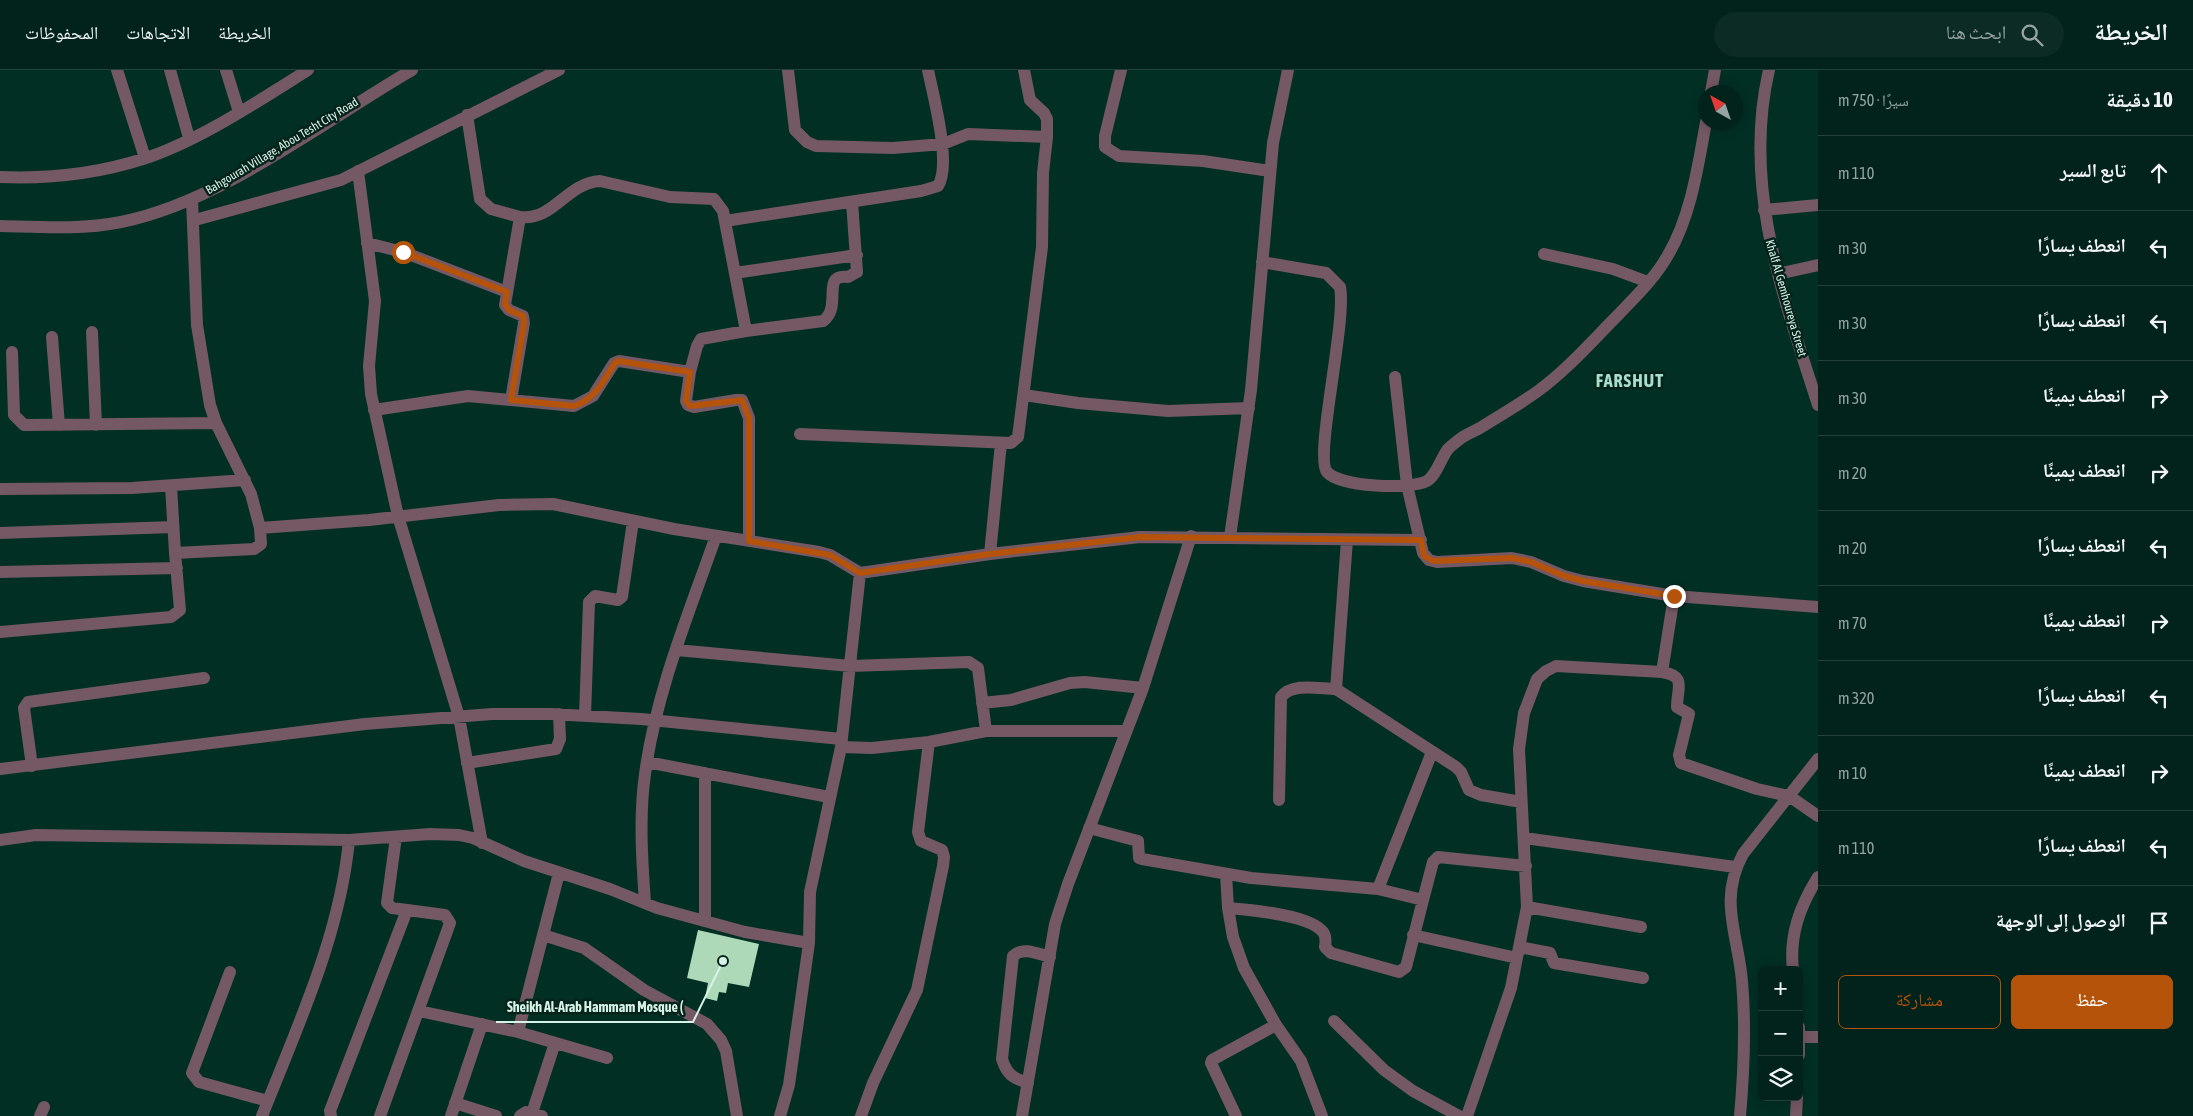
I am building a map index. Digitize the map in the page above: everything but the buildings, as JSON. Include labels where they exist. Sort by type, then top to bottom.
[{"type":"street","points":[[118,70],[145,158]]},
{"type":"street","points":[[170,70],[189,138]]},
{"type":"street","points":[[226,70],[238,112]]},
{"type":"street","points":[[0,177],[34,178],[71,175],[109,168],[145,158],[189,138],[238,112],[294,74],[308,70]]},
{"type":"street","name":"Bahgourah Village, Abou Tesht City Road","points":[[0,226],[83,227],[121,222],[157,213],[192,199],[284,149],[412,70]]},
{"type":"street","points":[[195,220],[341,180],[559,70]]},
{"type":"street","points":[[788,70],[795,130],[807,142],[816,146],[893,148],[943,144],[968,134],[1047,137]]},
{"type":"street","points":[[725,221],[921,192],[938,186],[941,177],[943,144],[928,70]]},
{"type":"street","points":[[800,434],[1001,443],[1011,443],[1018,437],[1042,247],[1043,173],[1047,137],[1047,119],[1044,113],[1030,100],[1024,70]]},
{"type":"street","points":[[1230,537],[1249,408],[1274,136],[1288,70]]},
{"type":"street","points":[[1712,85],[1715,70]]},
{"type":"street","name":"Khalf Al Gemhoureya Street","points":[[1769,70],[1760,125],[1760,168],[1764,210],[1769,242],[1818,405]]},
{"type":"street","points":[[1119,71],[1105,136],[1106,147],[1109,150],[1119,156],[1203,162],[1270,170]]},
{"type":"street","points":[[467,115],[480,199],[491,210],[532,218],[545,213],[578,186],[600,181],[670,197],[684,199],[710,197],[718,202],[725,221],[746,331]]},
{"type":"street","points":[[1262,262],[1326,272],[1340,287],[1342,312],[1324,443],[1323,466],[1327,472],[1334,478],[1348,483],[1407,486],[1420,484],[1430,480],[1448,449],[1462,437],[1538,392],[1562,372],[1648,282],[1668,256],[1680,230],[1692,191],[1704,130]]},
{"type":"street","points":[[358,171],[375,300],[369,366],[374,410],[398,516],[459,717],[482,843]]},
{"type":"street","points":[[175,553],[254,549],[261,544],[260,528],[252,494],[216,423],[210,405],[197,326],[195,220],[192,199]]},
{"type":"street","points":[[749,541],[749,418],[745,403],[742,400],[736,400],[694,407],[688,405],[686,401],[690,372],[697,346],[702,339],[823,321],[832,311],[832,284],[842,276],[848,277],[857,272],[852,202]]},
{"type":"street","points":[[1764,210],[1818,205]]},
{"type":"street","points":[[511,400],[524,323],[523,316],[509,310],[505,304],[520,217]]},
{"type":"street","points":[[367,243],[403,252],[507,292]]},
{"type":"street","points":[[1544,254],[1613,269],[1648,282]]},
{"type":"street","points":[[735,273],[857,255]]},
{"type":"street","points":[[1778,274],[1818,266]]},
{"type":"street","points":[[92,332],[96,424]]},
{"type":"street","points":[[52,337],[59,425]]},
{"type":"street","points":[[12,352],[14,415],[24,426],[216,423]]},
{"type":"street","points":[[374,410],[468,396],[574,406],[593,396],[614,364],[618,361],[690,372]]},
{"type":"street","points":[[1395,377],[1407,486],[1424,556],[1433,561],[1512,558],[1531,562],[1564,576],[1583,581],[1674,596],[1818,607]]},
{"type":"street","points":[[1024,395],[1078,403],[1168,410],[1249,408]]},
{"type":"street","points":[[990,554],[1001,443]]},
{"type":"street","points":[[0,489],[132,488],[245,480]]},
{"type":"street","points":[[0,632],[171,617],[180,610],[171,486]]},
{"type":"street","points":[[260,528],[499,505],[553,504],[633,521],[830,555],[860,573],[990,554],[1140,537],[1190,536],[1421,540]]},
{"type":"street","points":[[585,716],[589,602],[595,596],[618,600],[622,597],[633,521]]},
{"type":"street","points":[[0,533],[173,527]]},
{"type":"street","points":[[644,903],[641,845],[647,762],[655,720],[676,650],[716,536]]},
{"type":"street","points":[[1022,1116],[1058,916],[1089,828],[1143,688],[1190,536]]},
{"type":"street","points":[[1336,690],[1347,540]]},
{"type":"street","points":[[0,572],[177,568]]},
{"type":"street","points":[[780,1116],[789,1085],[809,943],[810,892],[841,743],[860,573]]},
{"type":"street","points":[[1662,672],[1674,596]]},
{"type":"street","points":[[676,650],[850,666],[969,662],[978,668],[986,731]]},
{"type":"street","points":[[1467,1116],[1511,988],[1527,907],[1519,749],[1524,713],[1540,675],[1556,666],[1672,674],[1680,683],[1677,707],[1689,714],[1679,755],[1680,763],[1757,788],[1789,796],[1818,816]]},
{"type":"street","points":[[32,766],[24,708],[28,702],[204,678]]},
{"type":"street","points":[[982,703],[1011,700],[1070,683],[1085,682],[1143,688]]},
{"type":"street","points":[[1279,800],[1281,697],[1290,689],[1299,688],[1336,690],[1461,772],[1469,790],[1481,795],[1521,802]]},
{"type":"street","points":[[0,769],[365,724],[492,714],[559,714],[655,720],[872,748],[930,742],[986,731],[1126,731]]},
{"type":"street","points":[[467,763],[556,749],[560,740],[559,714]]},
{"type":"street","points":[[861,1116],[873,1083],[917,990],[944,857],[942,850],[921,841],[918,832],[930,742]]},
{"type":"street","points":[[1378,889],[1432,752]]},
{"type":"street","points":[[1740,1116],[1746,1050],[1742,980],[1730,910],[1730,888],[1736,867],[1743,854],[1818,759]]},
{"type":"street","points":[[647,762],[829,797]]},
{"type":"street","points":[[705,773],[705,921]]},
{"type":"street","points":[[1089,828],[1138,841],[1140,859],[1251,878],[1378,889],[1423,900]]},
{"type":"street","points":[[0,840],[36,835],[349,840],[430,834],[459,836],[644,903],[745,932],[809,943]]},
{"type":"street","points":[[380,1116],[450,923],[445,915],[392,908],[386,903],[396,837]]},
{"type":"street","points":[[1524,838],[1736,867]]},
{"type":"street","points":[[262,1116],[330,937],[342,897],[349,840]]},
{"type":"street","points":[[1228,908],[1277,913],[1295,918],[1322,931],[1325,936],[1325,947],[1331,953],[1399,972],[1406,967],[1433,862],[1438,857],[1526,866]]},
{"type":"street","points":[[518,1032],[559,872]]},
{"type":"street","points":[[1226,874],[1228,908],[1233,937],[1244,968],[1276,1025],[1301,1061],[1322,1116]]},
{"type":"street","points":[[1793,966],[1795,928],[1803,901],[1818,877]]},
{"type":"street","points":[[1527,907],[1641,927]]},
{"type":"street","points":[[331,1116],[330,1111],[407,910]]},
{"type":"street","points":[[543,935],[584,948],[644,990],[707,1024],[721,1040],[726,1051],[737,1116]]},
{"type":"street","points":[[1413,935],[1518,952],[1550,953],[1554,963],[1643,978]]},
{"type":"street","points":[[1028,1083],[1012,1078],[1006,1070],[1002,1059],[1013,956],[1025,951],[1050,957]]},
{"type":"street","points":[[230,972],[192,1073],[199,1082],[268,1101]]},
{"type":"street","points":[[419,1011],[518,1032],[607,1058]]},
{"type":"street","points":[[1334,1021],[1384,1070],[1413,1091],[1459,1116]]},
{"type":"street","points":[[451,1116],[482,1024]]},
{"type":"street","points":[[1236,1116],[1211,1063],[1212,1060],[1276,1025]]},
{"type":"street","points":[[1803,1033],[1818,1036]]},
{"type":"street","points":[[531,1115],[555,1043]]},
{"type":"street","points":[[1796,1116],[1797,1101]]},
{"type":"street","points":[[455,1104],[496,1116]]},
{"type":"place","name":"Sheikh Al-Arab Hammam Mosque (","points":[[723,961]]},
{"type":"district","name":"FARSHUT","points":[[1630,380]]},
{"type":"route","points":[[403,252],[507,292],[505,304],[507,308],[518,312],[524,318],[511,400],[574,406],[593,396],[614,364],[618,361],[690,372],[686,401],[690,406],[742,400],[745,403],[749,418],[749,541],[830,555],[860,573],[990,554],[1140,537],[1190,536],[1421,540],[1424,556],[1429,560],[1437,562],[1512,558],[1531,562],[1564,576],[1583,581],[1674,596]]}]
